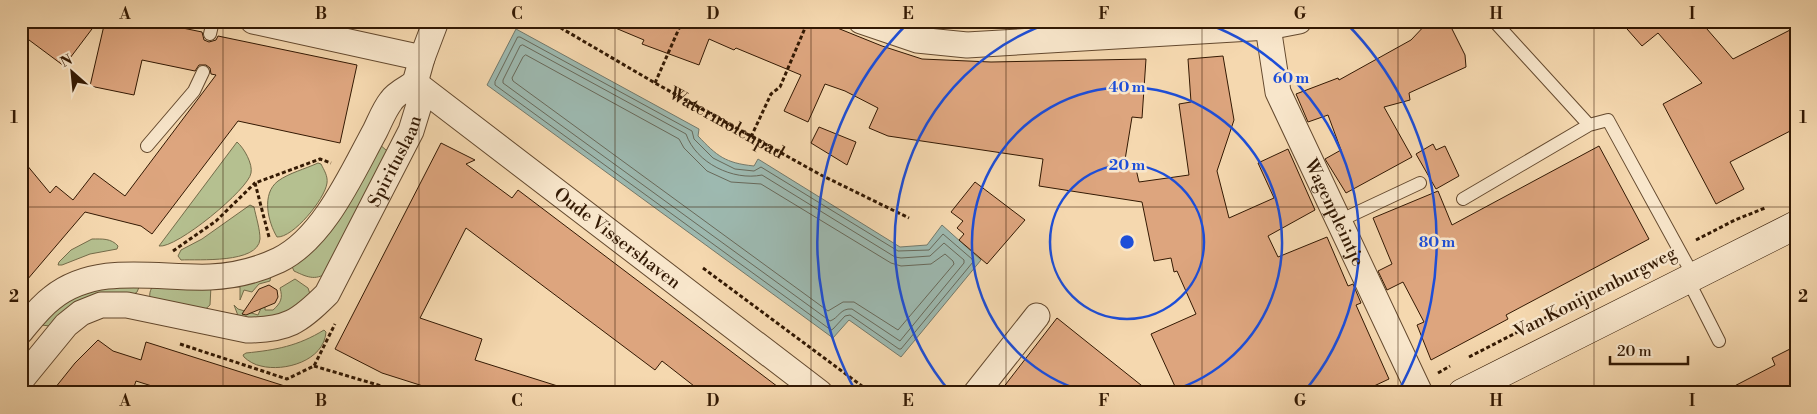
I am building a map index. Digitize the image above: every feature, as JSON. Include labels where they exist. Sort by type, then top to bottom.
[{"type":"main road","name":"Van Konijnenburgweg","points":[[1462,393],[1796,225]]},
{"type":"street","points":[[253,21],[422,58]]},
{"type":"street","points":[[415,83],[436,21]]},
{"type":"street","points":[[860,21],[917,40],[967,45],[1299,21]]},
{"type":"street","name":"Wagenpleintje","points":[[1268,24],[1278,92],[1418,388]]},
{"type":"street","name":"Spirituslaan","points":[[21,331],[52,297],[88,279],[115,275],[150,274],[193,277],[232,275],[262,267],[298,248],[314,233],[334,204],[392,99],[415,83],[419,105],[411,131],[327,294],[306,315],[288,324],[266,330],[247,330],[127,305],[101,305],[82,313],[66,326],[21,380]]},
{"type":"street","name":"Oude Vissershaven","points":[[415,83],[820,393]]},
{"type":"street","points":[[976,393],[1037,316]]},
{"type":"street","points":[[21,331],[46,349]]},
{"type":"lane","points":[[1494,21],[1589,125]]},
{"type":"lane","points":[[147,146],[194,92],[203,72]]},
{"type":"lane","points":[[1463,199],[1589,125],[1608,120],[1678,249],[1718,341]]},
{"type":"lane","points":[[1339,221],[1420,183]]},
{"type":"path","name":"Watermolenpad","points":[[549,21],[751,137],[821,175],[909,218]]},
{"type":"path","points":[[751,137],[771,94],[780,86],[808,21]]},
{"type":"path","points":[[655,83],[681,24]]},
{"type":"path","points":[[150,274],[177,248],[216,221],[256,183]]},
{"type":"path","name":"Van Konijnenburgweg","points":[[1460,361],[1735,220],[1769,207]]},
{"type":"path","points":[[174,343],[287,379],[314,366],[404,393]]},
{"type":"path","points":[[1418,388],[1452,366]]},
{"type":"path","points":[[866,388],[871,393]]},
{"type":"green space","points":[[237,142],[245,152],[251,165],[251,173],[247,181],[211,217],[180,238],[159,246]]},
{"type":"green space","points":[[379,144],[386,150],[394,151],[330,271],[321,276],[312,277],[294,271],[290,262]]},
{"type":"green space","points":[[318,163],[321,164],[326,173],[327,180],[321,198],[299,225],[284,236],[277,237],[269,216],[269,193],[278,181]]},
{"type":"green space","points":[[250,205],[254,207],[259,231],[260,239],[257,247],[249,253],[239,256],[213,260],[181,260],[178,256],[181,250],[202,239]]},
{"type":"green space","points":[[92,239],[109,240],[118,246],[117,249],[90,254],[58,265],[71,250]]},
{"type":"green space","points":[[271,275],[270,281],[259,284],[252,292],[244,290],[240,300],[240,287],[211,286],[210,305],[200,314],[150,298],[150,291],[154,284]]},
{"type":"green space","points":[[295,279],[308,288],[310,294],[285,317],[240,321],[234,305],[238,309],[258,315],[262,306],[265,307],[265,310],[273,310],[281,300],[280,288]]},
{"type":"green space","points":[[140,285],[137,292],[130,297],[50,326],[41,325],[73,291]]},
{"type":"green space","points":[[324,330],[326,332],[324,342],[318,350],[311,357],[291,366],[270,367],[256,365],[243,355],[296,344]]},
{"type":"water","points":[[943,21],[1022,21],[966,27]]},
{"type":"water","points":[[516,29],[699,129],[698,136],[722,157],[736,163],[754,166],[758,159],[900,247],[927,245],[942,225],[981,260],[901,357],[849,320],[833,338],[487,85]]},
{"type":"building","points":[[21,21],[98,21],[64,66],[21,34]]},
{"type":"building","points":[[105,21],[149,21],[202,32],[204,40],[209,42],[216,40],[218,36],[357,65],[340,143],[238,121],[152,234],[141,226],[85,212],[21,287],[21,158],[50,193],[56,186],[73,200],[94,173],[125,196],[216,75],[211,74],[210,68],[206,65],[199,65],[195,71],[142,60],[134,95],[90,86]]},
{"type":"building","points":[[820,21],[882,46],[922,59],[991,62],[1146,59],[1142,118],[1132,117],[1124,166],[1136,169],[1139,182],[1189,175],[1179,104],[1191,102],[1188,59],[1223,56],[1234,120],[1217,171],[1229,218],[1274,198],[1258,163],[1288,149],[1315,210],[1268,236],[1278,257],[1327,237],[1348,286],[1353,284],[1361,303],[1356,305],[1389,379],[1359,393],[1178,393],[1151,334],[1196,314],[1177,271],[1174,272],[1171,258],[1154,261],[1142,202],[1039,186],[1043,159],[888,136],[869,128],[878,108],[845,91],[825,84],[808,122],[784,111],[801,75],[709,39],[699,65],[642,44],[644,40],[601,22]]},
{"type":"building","points":[[1429,21],[1448,21],[1465,55],[1466,67],[1409,93],[1410,100],[1384,107],[1412,157],[1346,193],[1325,159],[1341,150],[1328,115],[1308,122],[1296,94],[1338,78],[1339,80],[1411,40]]},
{"type":"building","points":[[1620,21],[1700,21],[1733,59],[1796,27],[1796,128],[1730,162],[1744,189],[1716,204],[1663,104],[1702,83],[1658,33],[1642,46]]},
{"type":"building","points":[[819,127],[856,142],[847,165],[811,143]]},
{"type":"building","points":[[441,143],[475,160],[466,164],[512,198],[518,190],[786,393],[703,393],[662,361],[655,370],[466,228],[420,318],[482,339],[475,360],[564,388],[563,393],[445,393],[382,373],[335,349]]},
{"type":"building","points":[[1433,144],[1436,150],[1445,146],[1459,176],[1436,189],[1416,154]]},
{"type":"building","points":[[1599,146],[1649,239],[1506,315],[1508,319],[1431,360],[1417,325],[1424,322],[1403,282],[1387,290],[1378,271],[1392,264],[1373,218],[1438,191],[1452,225]]},
{"type":"building","points":[[975,182],[1025,220],[987,264],[959,240],[964,234],[957,228],[963,221],[951,212]]},
{"type":"building","points":[[269,285],[277,290],[278,297],[275,303],[246,315],[242,314],[259,289]]},
{"type":"building","points":[[1057,318],[1087,342],[1151,393],[999,393]]},
{"type":"building","points":[[98,340],[113,351],[141,360],[146,342],[291,388],[290,393],[174,393],[136,381],[132,393],[51,393],[75,363]]},
{"type":"building","points":[[1796,346],[1796,393],[1721,393],[1775,365],[1772,358]]}]
